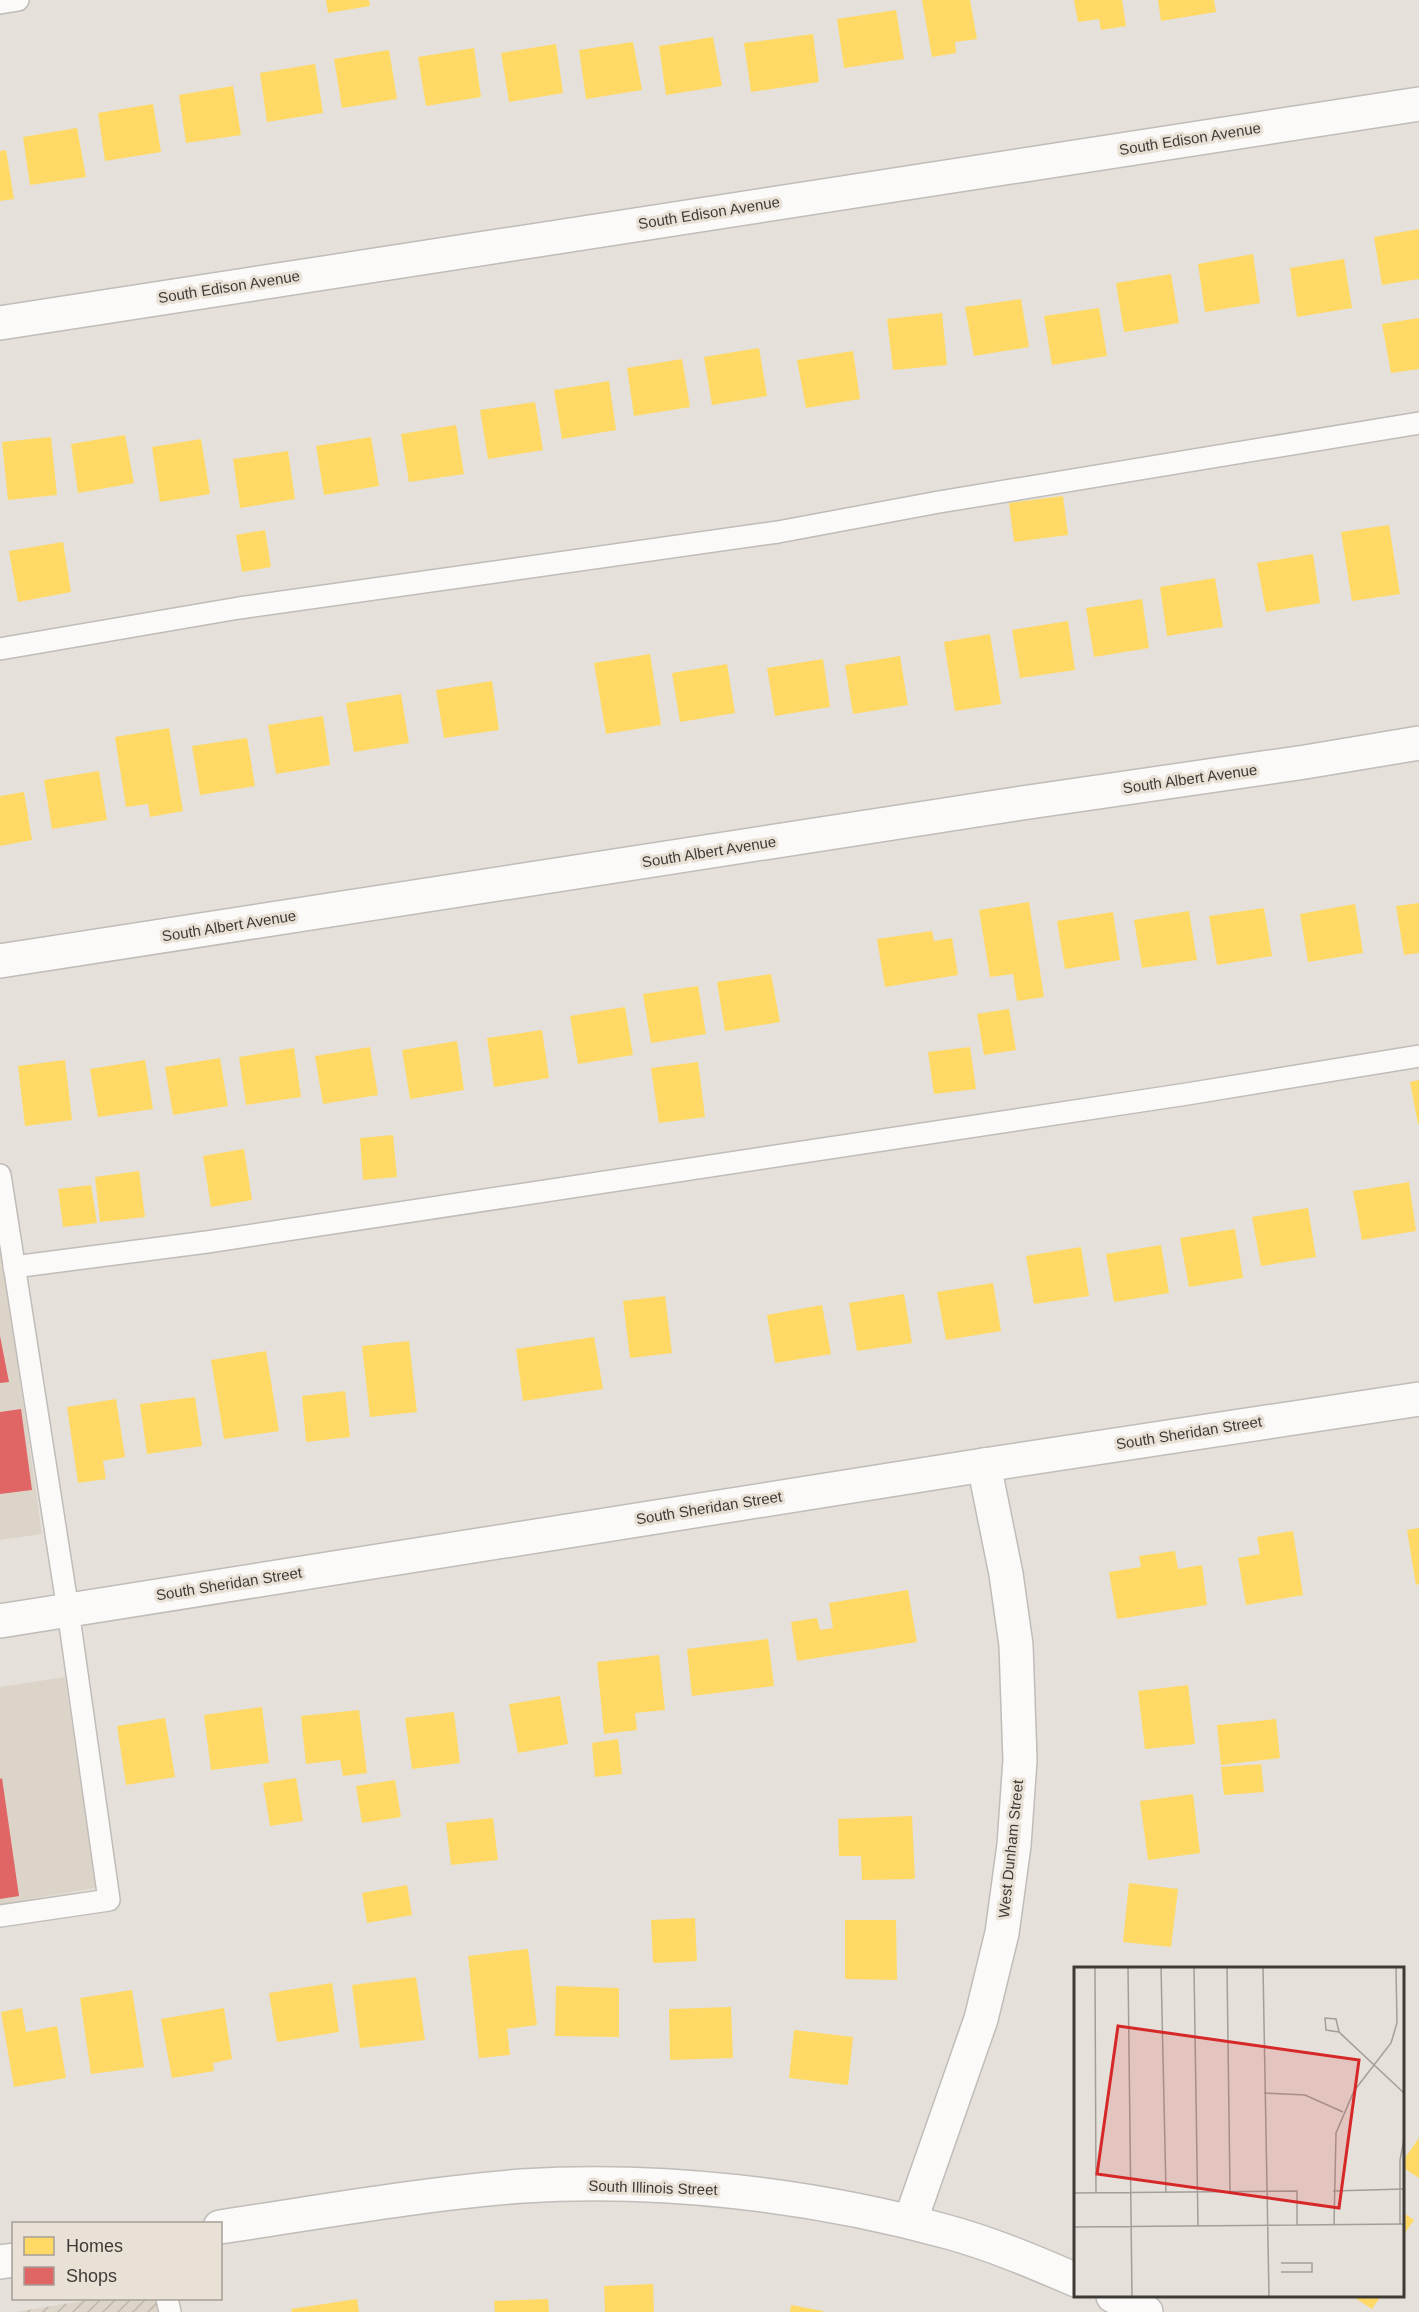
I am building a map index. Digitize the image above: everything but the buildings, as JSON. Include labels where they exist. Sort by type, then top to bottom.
[{"type":"street","name":"South Edison Avenue","points":[[0,323],[1419,104]]},
{"type":"street","name":"South Albert Avenue","points":[[0,961],[1419,743]]},
{"type":"street","name":"South Sheridan Street","points":[[0,1621],[984,1464],[1419,1399]]},
{"type":"street","name":"West Dunham Street","points":[[910,2222],[981,2019],[1002,1933],[1014,1845],[1020,1760],[1016,1645],[1006,1574],[984,1464]]},
{"type":"street","name":"South Illinois Street","points":[[222,2227],[420,2198],[522,2186],[619,2185],[697,2188],[778,2197],[868,2212],[910,2222],[950,2232],[1014,2254],[1074,2279]]},
{"type":"street","points":[[1117,2297],[1146,2312]]},
{"type":"lane","points":[[0,3],[18,0]]},
{"type":"lane","points":[[0,649],[239,608],[778,532],[939,502],[1419,423]]},
{"type":"lane","points":[[15,1267],[207,1242],[1187,1094],[1419,1056]]},
{"type":"lane","points":[[0,1175],[68,1610],[109,1900],[0,1916]]},
{"type":"shaded area","points":[[0,1239],[42,1534],[0,1540]]},
{"type":"shaded area","points":[[65,1677],[96,1888],[0,1904],[0,1687]]},
{"type":"shaded area","points":[[89,2300],[162,2300],[164,2312],[15,2312]]}]
